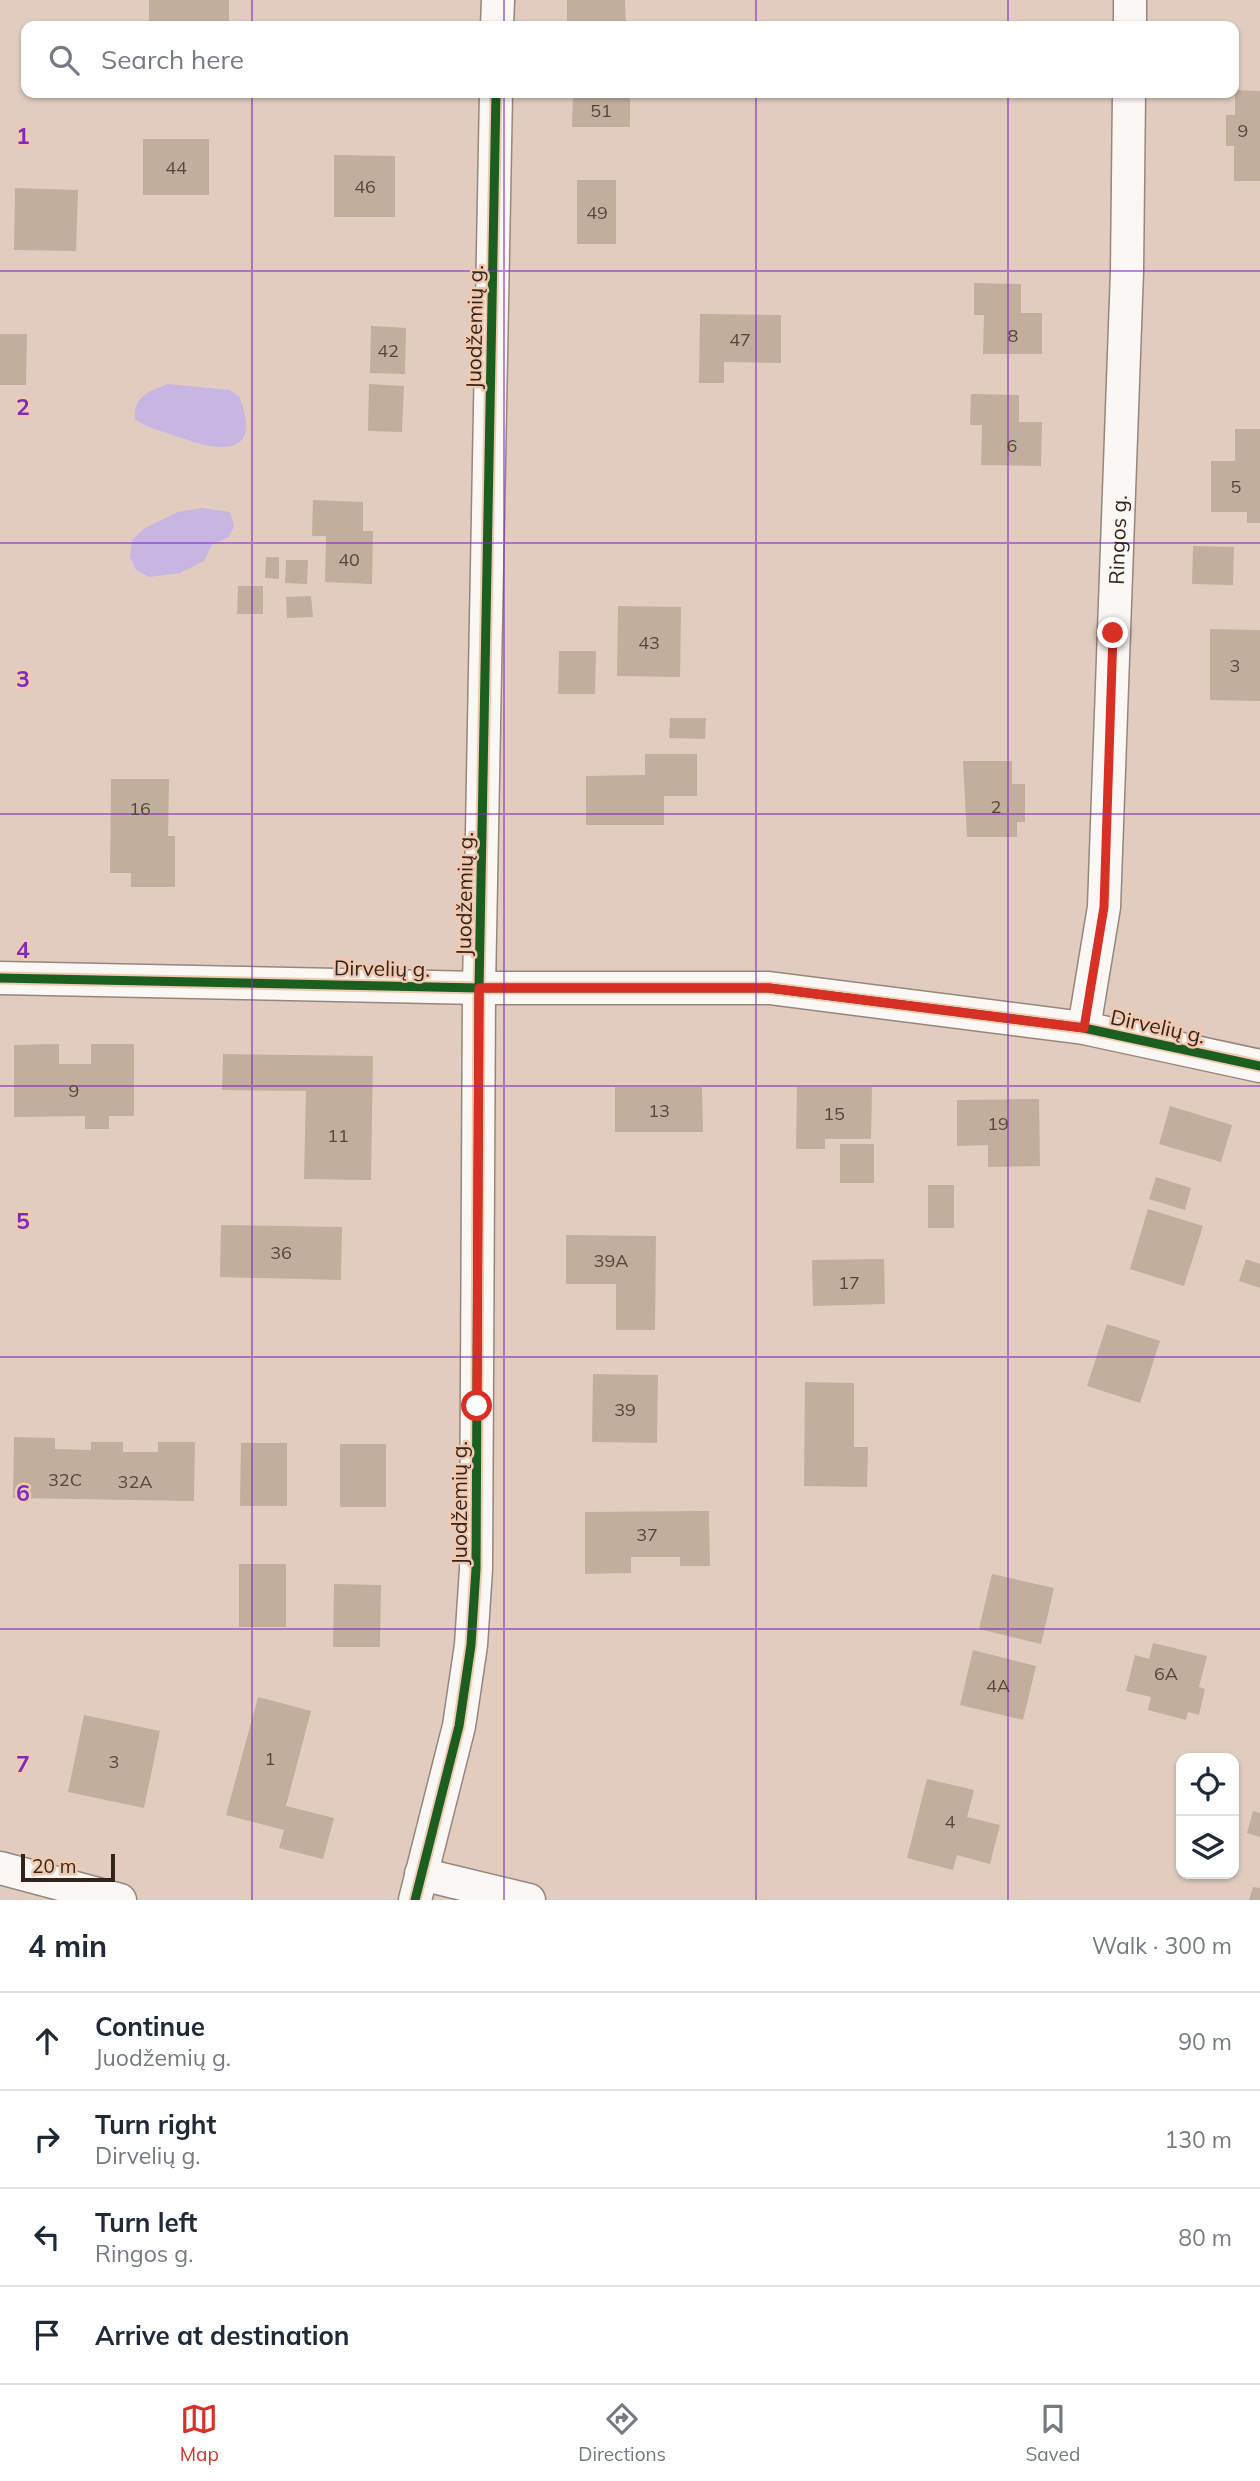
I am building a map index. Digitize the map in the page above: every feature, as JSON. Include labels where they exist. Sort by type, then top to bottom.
[{"type":"street","points":[[497,21],[498,0]]},
{"type":"street","points":[[1130,0],[1130,21]]},
{"type":"street","name":"Juodžemių g.","points":[[418,1887],[458,1726],[471,1645],[476,1569],[479,988],[496,98]]},
{"type":"street","name":"Ringos g.","points":[[1084,1028],[1104,907],[1127,271],[1129,98]]},
{"type":"street","name":"Dirvelių g.","points":[[0,978],[479,988],[769,988],[1084,1028],[1260,1066]]},
{"type":"street","points":[[0,1868],[120,1900]]},
{"type":"street","points":[[418,1887],[529,1900]]},
{"type":"shaded area","points":[[168,384],[229,390],[239,396],[246,431],[241,441],[233,446],[207,445],[154,429],[135,419],[137,405],[144,395]]},
{"type":"shaded area","points":[[202,508],[230,512],[234,526],[229,537],[212,545],[204,561],[180,573],[149,577],[136,570],[130,557],[132,540],[145,528],[178,512]]},
{"type":"building","points":[[149,0],[229,0],[229,21],[149,21]]},
{"type":"building","points":[[567,0],[625,0],[626,21],[567,21]]},
{"type":"building","points":[[1239,90],[1260,91],[1260,181],[1234,181],[1234,146],[1226,146],[1226,115],[1235,115],[1235,98],[1239,98]]},
{"type":"building","points":[[573,98],[630,98],[630,127],[572,127]]},
{"type":"building","points":[[143,139],[209,139],[209,195],[143,195]]},
{"type":"building","points":[[334,155],[395,156],[395,217],[334,217]]},
{"type":"building","points":[[577,180],[616,180],[616,244],[577,244]]},
{"type":"building","points":[[15,188],[78,190],[76,251],[14,250]]},
{"type":"building","points":[[974,283],[1021,284],[1021,313],[1042,313],[1042,354],[983,354],[984,315],[974,315]]},
{"type":"building","points":[[700,314],[781,315],[781,363],[724,362],[724,383],[699,383]]},
{"type":"building","points":[[371,326],[406,328],[405,374],[370,373]]},
{"type":"building","points":[[0,334],[27,334],[26,385],[0,385]]},
{"type":"building","points":[[369,384],[404,386],[402,432],[368,431]]},
{"type":"building","points":[[971,394],[1019,395],[1019,422],[1042,422],[1041,466],[981,465],[982,425],[970,425]]},
{"type":"building","points":[[1235,429],[1260,429],[1260,523],[1247,523],[1247,512],[1211,512],[1211,461],[1235,461]]},
{"type":"building","points":[[313,500],[363,502],[363,531],[373,531],[372,584],[325,582],[326,536],[312,536]]},
{"type":"building","points":[[1193,546],[1234,547],[1233,585],[1192,584]]},
{"type":"building","points":[[266,557],[279,557],[279,579],[265,578]]},
{"type":"building","points":[[286,560],[308,560],[307,584],[285,583]]},
{"type":"building","points":[[238,586],[263,586],[263,614],[237,614]]},
{"type":"building","points":[[311,596],[313,617],[287,618],[286,597]]},
{"type":"building","points":[[618,606],[681,607],[680,677],[617,676]]},
{"type":"building","points":[[1210,629],[1260,630],[1260,701],[1210,700]]},
{"type":"building","points":[[559,651],[596,651],[595,694],[558,694]]},
{"type":"building","points":[[670,718],[706,718],[705,739],[669,738]]},
{"type":"building","points":[[645,754],[697,754],[697,796],[664,796],[664,825],[586,825],[586,776],[645,775]]},
{"type":"building","points":[[963,761],[1012,761],[1012,784],[1025,784],[1025,822],[1017,822],[1017,837],[967,837]]},
{"type":"building","points":[[111,779],[169,779],[168,836],[175,836],[175,887],[131,887],[131,873],[110,873]]},
{"type":"building","points":[[59,1044],[59,1064],[91,1064],[91,1044],[134,1044],[134,1116],[109,1116],[109,1129],[85,1129],[85,1116],[14,1117],[14,1045]]},
{"type":"building","points":[[223,1054],[373,1056],[371,1180],[304,1179],[306,1091],[222,1090]]},
{"type":"building","points":[[615,1087],[702,1087],[703,1132],[615,1132]]},
{"type":"building","points":[[797,1087],[872,1087],[871,1139],[825,1139],[825,1149],[796,1149]]},
{"type":"building","points":[[1039,1099],[1040,1166],[988,1167],[988,1145],[957,1146],[957,1100]]},
{"type":"building","points":[[1170,1106],[1232,1125],[1221,1162],[1159,1144]]},
{"type":"building","points":[[840,1144],[874,1144],[874,1183],[840,1183]]},
{"type":"building","points":[[1156,1177],[1191,1188],[1185,1210],[1149,1199]]},
{"type":"building","points":[[928,1185],[954,1185],[954,1228],[928,1228]]},
{"type":"building","points":[[1148,1209],[1203,1226],[1184,1286],[1130,1269]]},
{"type":"building","points":[[221,1225],[342,1227],[341,1280],[220,1277]]},
{"type":"building","points":[[566,1235],[656,1236],[655,1330],[616,1330],[616,1284],[566,1284]]},
{"type":"building","points":[[884,1259],[885,1304],[813,1306],[812,1260]]},
{"type":"building","points":[[1246,1259],[1260,1264],[1260,1288],[1239,1281]]},
{"type":"building","points":[[1107,1324],[1160,1341],[1140,1403],[1087,1386]]},
{"type":"building","points":[[593,1374],[658,1375],[657,1443],[592,1442]]},
{"type":"building","points":[[805,1382],[854,1383],[854,1447],[868,1447],[867,1487],[804,1486]]},
{"type":"building","points":[[14,1437],[55,1438],[55,1449],[91,1450],[91,1442],[123,1442],[123,1452],[158,1452],[158,1442],[195,1442],[194,1501],[13,1498]]},
{"type":"building","points":[[241,1443],[287,1443],[287,1506],[240,1506]]},
{"type":"building","points":[[340,1444],[386,1444],[386,1507],[340,1507]]},
{"type":"building","points":[[709,1511],[710,1566],[680,1566],[680,1557],[631,1557],[631,1573],[585,1574],[585,1512]]},
{"type":"building","points":[[239,1564],[286,1564],[286,1627],[239,1627]]},
{"type":"building","points":[[992,1574],[1054,1588],[1041,1644],[979,1629]]},
{"type":"building","points":[[334,1584],[381,1585],[380,1647],[333,1647]]},
{"type":"building","points":[[1153,1643],[1207,1656],[1199,1687],[1205,1689],[1199,1715],[1188,1712],[1186,1720],[1148,1710],[1151,1697],[1126,1691],[1135,1655],[1149,1659]]},
{"type":"building","points":[[973,1650],[1036,1666],[1023,1720],[960,1705]]},
{"type":"building","points":[[258,1697],[311,1711],[286,1806],[334,1818],[323,1859],[279,1848],[284,1830],[226,1815]]},
{"type":"building","points":[[84,1715],[160,1731],[144,1808],[68,1792]]},
{"type":"building","points":[[927,1779],[974,1790],[967,1817],[1000,1825],[990,1864],[957,1855],[953,1870],[907,1858]]},
{"type":"building","points":[[1253,1811],[1260,1813],[1260,1837],[1247,1833]]},
{"type":"building","points":[[1253,1887],[1260,1888],[1260,1900],[1249,1900]]},
{"type":"cycle path","points":[[415,1900],[459,1726],[471,1645],[476,1569],[479,988],[496,98]]},
{"type":"cycle path","points":[[0,978],[479,988],[769,988],[1084,1028],[1260,1066]]},
{"type":"route","points":[[477,1406],[479,988],[769,988],[1084,1028],[1104,907],[1113,633]]}]
